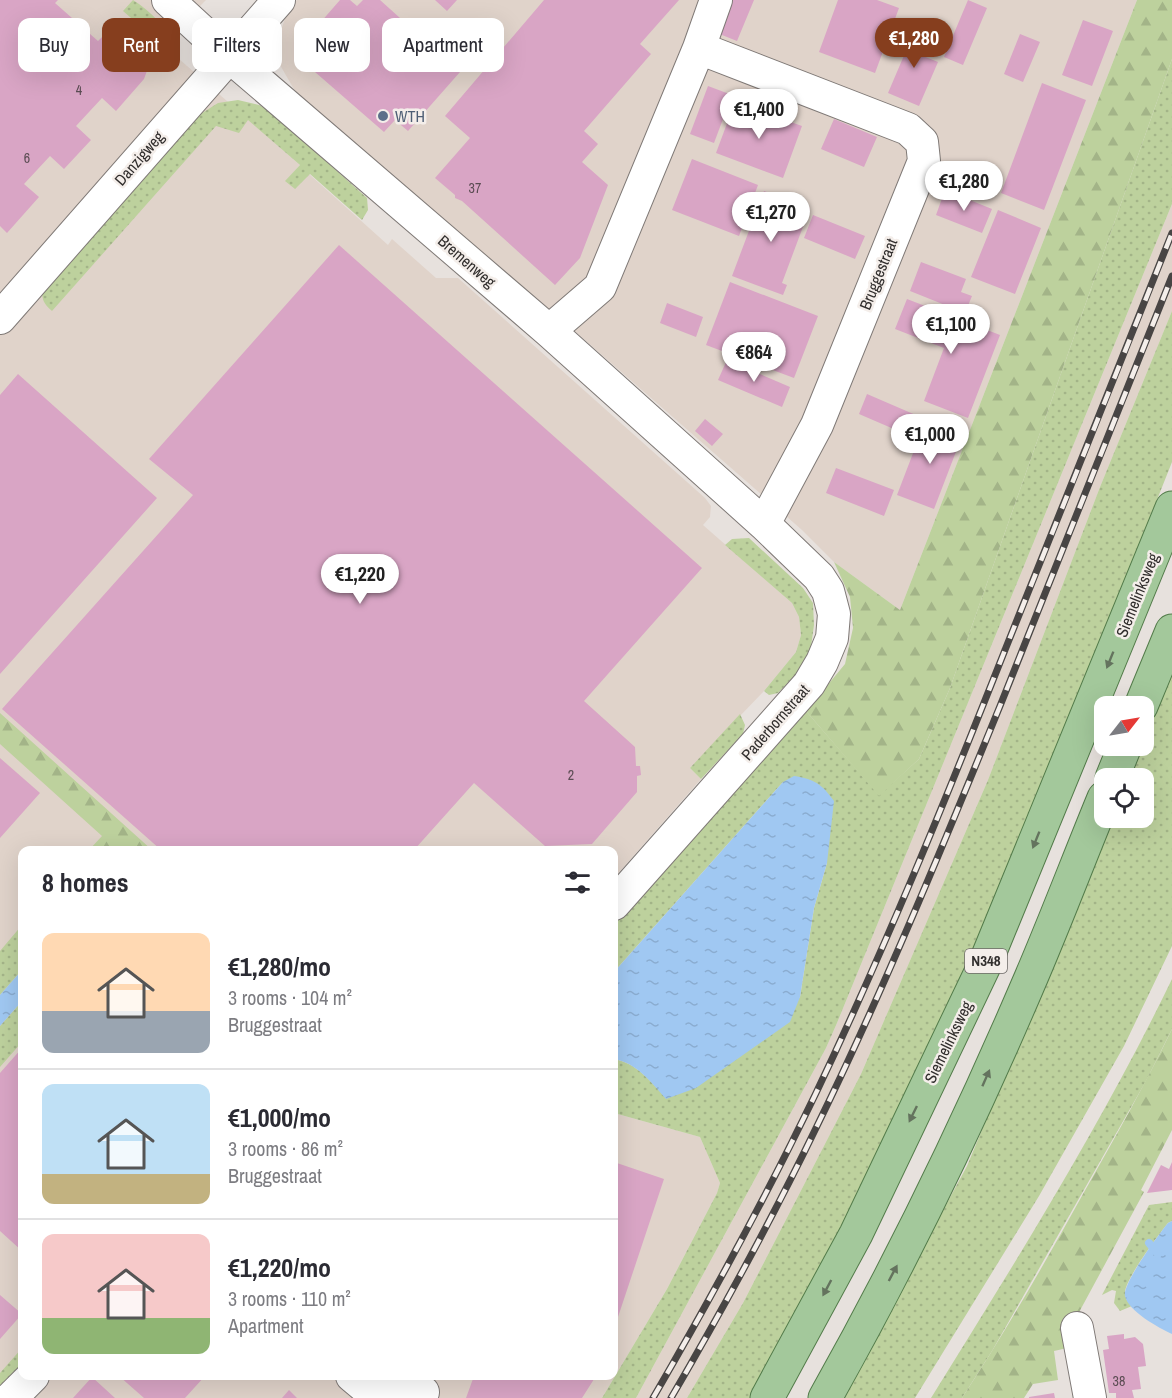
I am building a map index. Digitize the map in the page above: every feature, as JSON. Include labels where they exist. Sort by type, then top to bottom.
[{"type":"main road","name":"Siemelinksweg","points":[[767,1398],[856,1234],[984,966],[1172,508]]},
{"type":"main road","points":[[1145,696],[1172,631]]},
{"type":"main road","name":"N348","points":[[825,1398],[902,1256],[968,1119],[1028,986],[1094,823]]},
{"type":"street","name":"Bremenweg","points":[[168,0],[192,22]]},
{"type":"street","name":"Danzigweg","points":[[263,18],[279,0]]},
{"type":"street","points":[[549,332],[600,287],[699,48],[716,0]]},
{"type":"street","name":"Bruggestraat","points":[[699,48],[908,129],[922,142],[924,161],[818,424],[764,524]]},
{"type":"street","name":"Danzigweg","points":[[0,318],[215,72]]},
{"type":"street","name":"Bremenweg","points":[[248,72],[549,332],[764,524]]},
{"type":"street","name":"Paderbornstraat","points":[[618,899],[809,684],[832,638],[834,614],[828,591],[819,577],[764,524]]},
{"type":"street","points":[[1077,1328],[1090,1398]]},
{"type":"street","points":[[12,1398],[29,1380]]},
{"type":"street","points":[[357,1380],[364,1386],[375,1389],[423,1388]]},
{"type":"shaded area","points":[[0,0],[206,0],[180,26],[180,18],[102,18],[102,72],[180,72],[180,60],[300,165],[286,181],[309,174],[388,245],[392,239],[436,278],[458,278],[705,498],[711,506],[710,517],[703,525],[792,603],[799,617],[801,635],[796,652],[764,691],[690,768],[701,779],[618,873],[618,846],[18,846],[18,1380],[613,1380],[602,1398],[0,1398]]},
{"type":"shaded area","points":[[297,0],[1137,0],[900,610],[834,562],[802,530],[547,307],[533,303],[295,91],[282,68],[282,27],[288,10]]},
{"type":"shaded area","points":[[1172,204],[1172,311],[1100,487],[988,780],[861,1074],[743,1303],[687,1398],[636,1398],[826,1048]]},
{"type":"shaded area","points":[[618,1114],[700,1137],[720,1183],[667,1289],[618,1371]]},
{"type":"green space","points":[[133,0],[155,18],[131,18],[123,11]]},
{"type":"green space","points":[[1137,0],[1172,0],[1172,59],[950,688],[919,759],[879,796],[806,711],[845,664],[853,628],[850,597],[834,562],[900,610]]},
{"type":"green space","points":[[1172,59],[1172,204],[837,1023],[826,1048],[636,1398],[602,1398],[613,1380],[618,1380],[618,1371],[667,1289],[720,1183],[700,1137],[618,1114],[618,1060],[637,1069],[667,1098],[800,997],[814,908],[827,863],[783,782],[618,968],[618,921],[806,711],[879,795],[919,759],[950,688]]},
{"type":"green space","points":[[238,100],[259,105],[271,112],[367,198],[368,210],[362,220],[310,174],[295,189],[285,181],[300,165],[248,120],[239,133],[216,126],[52,311],[44,301],[42,288],[199,115],[218,103]]},
{"type":"green space","points":[[1172,311],[1172,462],[1067,727],[969,964],[868,1180],[751,1398],[687,1398],[743,1303],[861,1074],[988,780],[1100,487]]},
{"type":"green space","points":[[749,538],[803,588],[813,603],[814,625],[810,654],[798,672],[778,693],[769,695],[764,691],[796,652],[801,635],[799,617],[792,603],[725,545],[732,539]]},
{"type":"green space","points":[[1172,672],[1172,946],[1124,1046],[1039,1196],[915,1398],[842,1398],[967,1166],[1108,828],[1154,828],[1154,768],[1132,768],[1137,756],[1154,756],[1154,715]]},
{"type":"green space","points":[[0,713],[148,846],[93,846],[102,836],[0,744]]},
{"type":"green space","points":[[740,714],[745,725],[743,734],[701,779],[690,768]]},
{"type":"green space","points":[[18,930],[18,975],[0,995],[0,951]]},
{"type":"green space","points":[[1172,979],[1172,1029],[1146,1081],[992,1351],[962,1398],[931,1398],[1087,1139]]},
{"type":"green space","points":[[18,1006],[18,1047],[0,1067],[0,1026]]},
{"type":"green space","points":[[1172,1029],[1172,1130],[1141,1190],[1144,1192],[1070,1329],[1072,1347],[1054,1351],[1058,1380],[1033,1384],[1024,1398],[962,1398],[1054,1246],[1129,1112]]},
{"type":"green space","points":[[1172,1202],[1172,1221],[1150,1247],[1126,1287],[1126,1297],[1132,1306],[1120,1311],[1114,1303],[1116,1291],[1112,1290],[1102,1295],[1149,1205]]},
{"type":"green space","points":[[18,1353],[18,1374],[0,1394],[0,1373]]},
{"type":"water","points":[[794,776],[807,779],[817,783],[834,801],[827,863],[814,908],[800,997],[790,1022],[696,1088],[666,1099],[637,1069],[618,1060],[618,968],[783,782]]},
{"type":"water","points":[[18,975],[18,1006],[0,1026],[0,995]]},
{"type":"water","points":[[1172,1221],[1172,1334],[1138,1313],[1127,1302],[1125,1296],[1129,1281],[1142,1259],[1168,1223]]},
{"type":"building","points":[[0,0],[58,0],[55,3],[72,18],[18,18],[18,72],[90,72],[90,34],[98,41],[102,37],[102,72],[147,72],[144,79],[116,111],[102,98],[76,126],[91,140],[64,169],[50,156],[24,184],[39,197],[7,233],[0,226]]},
{"type":"building","points":[[340,0],[350,0],[357,6],[363,0],[380,0],[400,18],[382,18],[382,72],[460,72],[408,131],[395,120],[384,132],[315,72],[370,72],[370,18],[324,18]]},
{"type":"building","points":[[435,0],[457,0],[447,11]]},
{"type":"building","points":[[544,0],[679,0],[640,44],[651,54],[584,131],[598,144],[582,162],[608,185],[580,258],[555,285],[435,178],[470,138],[445,116],[483,72],[504,72],[504,47]]},
{"type":"building","points":[[730,0],[754,0],[737,41],[717,33]]},
{"type":"building","points":[[838,0],[877,0],[899,8],[875,73],[819,52]]},
{"type":"building","points":[[968,0],[987,8],[963,65],[944,57]]},
{"type":"building","points":[[1083,20],[1113,31],[1092,86],[1062,75]]},
{"type":"building","points":[[917,25],[933,31],[923,56],[938,62],[919,106],[888,93]]},
{"type":"building","points":[[1020,34],[1040,42],[1023,82],[1004,74]]},
{"type":"building","points":[[1042,83],[1086,100],[1044,210],[1001,193]]},
{"type":"building","points":[[708,86],[732,95],[714,143],[690,134]]},
{"type":"building","points":[[735,102],[802,126],[783,178],[716,153]]},
{"type":"building","points":[[834,119],[877,137],[864,167],[821,149]]},
{"type":"building","points":[[692,159],[758,185],[739,236],[672,210]]},
{"type":"building","points":[[945,190],[992,209],[982,233],[936,215]]},
{"type":"building","points":[[764,191],[810,208],[782,283],[787,285],[783,295],[732,276]]},
{"type":"building","points":[[998,210],[1041,228],[1015,294],[971,277]]},
{"type":"building","points":[[813,215],[865,236],[855,259],[804,238]]},
{"type":"building","points":[[339,245],[702,568],[584,701],[635,747],[636,766],[640,766],[641,775],[637,776],[637,792],[592,844],[545,846],[474,783],[418,846],[156,846],[2,709],[193,495],[149,459]]},
{"type":"building","points":[[921,262],[966,279],[961,292],[972,296],[965,313],[910,291]]},
{"type":"building","points":[[730,282],[818,316],[794,378],[706,345]]},
{"type":"building","points":[[907,299],[1000,335],[968,418],[924,401],[944,348],[895,329]]},
{"type":"building","points":[[667,303],[703,317],[696,337],[660,323]]},
{"type":"building","points":[[727,360],[790,387],[782,407],[718,380]]},
{"type":"building","points":[[18,374],[157,498],[0,674],[0,395]]},
{"type":"building","points":[[867,394],[918,416],[910,436],[859,414]]},
{"type":"building","points":[[705,419],[723,434],[712,446],[695,431]]},
{"type":"building","points":[[925,422],[962,436],[934,509],[897,495]]},
{"type":"building","points":[[836,468],[894,490],[884,516],[826,493]]},
{"type":"building","points":[[0,758],[40,793],[0,838]]},
{"type":"building","points":[[18,1053],[18,1247],[0,1231],[0,1073]]},
{"type":"building","points":[[1172,1162],[1172,1190],[1147,1193],[1161,1165],[1169,1169]]},
{"type":"building","points":[[618,1163],[664,1179],[618,1317]]},
{"type":"building","points":[[0,1295],[18,1311],[18,1319],[0,1339]]},
{"type":"building","points":[[1124,1334],[1124,1339],[1135,1337],[1143,1344],[1146,1366],[1138,1367],[1141,1389],[1132,1390],[1134,1398],[1116,1398],[1116,1393],[1109,1393],[1103,1350],[1109,1349],[1107,1336]]},
{"type":"building","points":[[89,1380],[95,1380],[115,1398],[73,1398]]},
{"type":"building","points":[[124,1380],[201,1380],[185,1398],[144,1398]]},
{"type":"building","points":[[473,1380],[593,1380],[582,1398],[466,1398]]},
{"type":"building","points":[[289,1390],[297,1398],[282,1398]]},
{"type":"building","points":[[1054,1393],[1055,1398],[1029,1398],[1029,1397]]},
{"type":"waterway","points":[[1149,1243],[1158,1254]]},
{"type":"railway","points":[[653,1398],[778,1170],[866,984],[960,762],[1172,233]]},
{"type":"railway","points":[[671,1398],[783,1195],[842,1074],[889,970],[1000,706],[1172,276]]},
{"type":"place","name":"WTH","points":[[383,116]]}]
